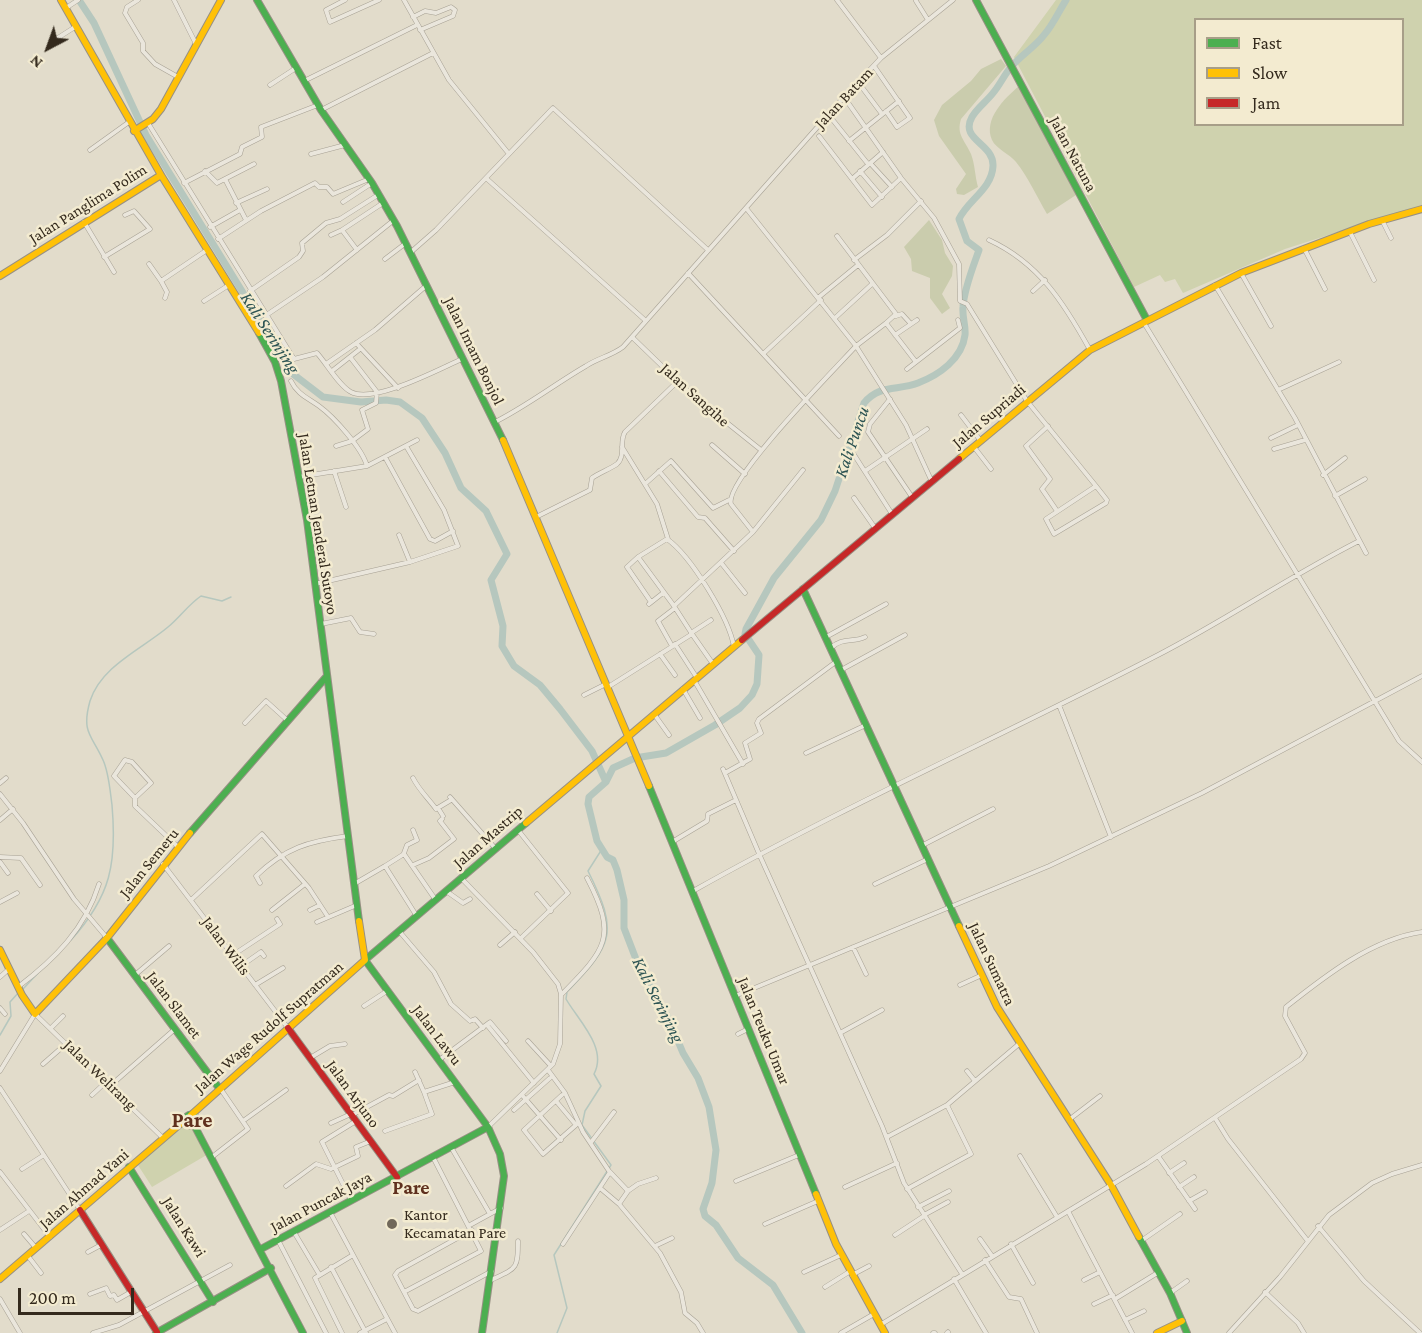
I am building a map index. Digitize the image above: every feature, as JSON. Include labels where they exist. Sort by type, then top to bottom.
[{"type":"main road","name":"Jalan Letnan Jenderal Sutoyo","points":[[61,0],[129,122],[137,129],[161,175],[266,340],[281,381],[299,477],[315,584],[365,960]]},
{"type":"main road","points":[[137,129],[147,124],[161,109],[220,0]]},
{"type":"main road","name":"Jalan Imam Bonjol","points":[[257,0],[320,108],[370,181],[411,252],[495,422],[628,735]]},
{"type":"main road","name":"Jalan Natuna","points":[[976,0],[1145,321]]},
{"type":"main road","name":"Jalan Panglima Polim","points":[[0,276],[161,175]]},
{"type":"main road","name":"Jalan Supriadi","points":[[628,735],[743,642],[875,528],[1090,350],[1241,273],[1382,220],[1422,209]]},
{"type":"main road","name":"Jalan Sumatra","points":[[803,589],[982,975],[1019,1044],[1040,1070],[1111,1185],[1170,1293],[1187,1333]]},
{"type":"main road","name":"Jalan Semeru","points":[[35,1014],[107,938],[163,864],[327,676]]},
{"type":"main road","name":"Jalan Teuku Umar","points":[[628,735],[841,1256],[885,1333]]},
{"type":"main road","name":"Jalan Mastrip","points":[[365,960],[628,735]]},
{"type":"main road","name":"Jalan Slamet","points":[[107,938],[219,1088]]},
{"type":"main road","points":[[354,970],[363,945]]},
{"type":"main road","points":[[1,953],[35,1014]]},
{"type":"main road","name":"Jalan Wage Rudolf Supratman","points":[[188,1117],[365,960]]},
{"type":"main road","name":"Jalan Lawu","points":[[365,960],[488,1127],[504,1166],[492,1280],[482,1333]]},
{"type":"main road","name":"Jalan Arjuno","points":[[288,1029],[397,1177]]},
{"type":"main road","points":[[188,1117],[197,1119],[194,1125],[271,1268],[303,1333]]},
{"type":"main road","name":"Jalan Ahmad Yani","points":[[0,1280],[188,1117]]},
{"type":"main road","name":"Jalan Puncak Jaya","points":[[261,1249],[488,1127]]},
{"type":"main road","name":"Jalan Kawi","points":[[129,1167],[213,1302]]},
{"type":"main road","points":[[80,1210],[156,1333],[271,1268]]},
{"type":"main road","points":[[1157,1333],[1182,1321]]},
{"type":"street","points":[[138,0],[127,7],[125,14],[143,43],[143,51],[155,64],[178,77]]},
{"type":"street","points":[[174,0],[196,44]]},
{"type":"street","points":[[345,0],[326,10],[330,22],[379,0]]},
{"type":"street","points":[[404,0],[449,80],[509,154]]},
{"type":"street","points":[[837,0],[881,58]]},
{"type":"street","name":"Jalan Batam","points":[[495,422],[544,395],[586,365],[611,355],[632,337],[858,82],[881,58],[953,0]]},
{"type":"street","points":[[65,8],[76,1]]},
{"type":"street","points":[[916,1],[928,21]]},
{"type":"street","points":[[304,81],[418,28],[453,16],[454,10],[451,8],[436,13],[425,11],[413,17]]},
{"type":"street","points":[[53,41],[75,27]]},
{"type":"street","points":[[184,183],[238,155],[242,147],[262,137],[261,127],[320,108],[433,53]]},
{"type":"street","points":[[858,82],[899,127],[910,118],[874,66]]},
{"type":"street","points":[[270,85],[296,68]]},
{"type":"street","points":[[844,97],[901,178],[934,218],[960,264],[960,301],[967,304],[1027,401],[1048,426],[1096,486],[1107,500],[1106,503],[1055,534],[1046,519],[1096,486]]},
{"type":"street","points":[[849,141],[899,101]]},
{"type":"street","points":[[411,252],[487,179],[553,108],[708,250]]},
{"type":"street","points":[[832,119],[849,141],[892,187]]},
{"type":"street","points":[[90,150],[129,122]]},
{"type":"street","points":[[147,124],[275,334],[294,359],[316,353],[351,392],[377,392],[399,388],[462,359]]},
{"type":"street","points":[[819,136],[872,205],[901,178]]},
{"type":"street","points":[[311,154],[345,145]]},
{"type":"street","points":[[852,179],[882,152]]},
{"type":"street","points":[[205,171],[216,183],[254,164]]},
{"type":"street","points":[[860,171],[882,197]]},
{"type":"street","points":[[225,179],[246,220]]},
{"type":"street","points":[[487,179],[646,321]]},
{"type":"street","points":[[343,202],[370,181]]},
{"type":"street","points":[[218,239],[246,220],[315,183],[319,187],[327,187],[333,194],[370,181]]},
{"type":"street","points":[[236,203],[267,189]]},
{"type":"street","points":[[250,291],[299,257],[303,251],[302,243],[320,227],[340,219],[378,195]]},
{"type":"street","points":[[854,260],[886,235],[921,201]]},
{"type":"street","points":[[331,235],[383,203]]},
{"type":"street","points":[[746,207],[856,346],[890,398],[932,482]]},
{"type":"street","points":[[210,227],[240,210]]},
{"type":"street","points":[[104,257],[150,229],[134,211],[125,215]]},
{"type":"street","points":[[266,316],[323,277],[393,220]]},
{"type":"street","points":[[1382,220],[1391,238]]},
{"type":"street","points":[[84,222],[114,272]]},
{"type":"street","points":[[342,230],[357,250]]},
{"type":"street","points":[[1350,232],[1374,280]]},
{"type":"street","points":[[837,236],[896,316]]},
{"type":"street","points":[[989,240],[1019,257],[1045,280],[1062,302],[1090,350]]},
{"type":"street","points":[[385,259],[406,243]]},
{"type":"street","points":[[1304,248],[1325,289]]},
{"type":"street","points":[[161,281],[207,250]]},
{"type":"street","points":[[149,264],[167,292],[165,298]]},
{"type":"street","points":[[763,354],[858,265]]},
{"type":"street","points":[[688,273],[839,436]]},
{"type":"street","points":[[1241,273],[1271,326]]},
{"type":"street","points":[[1033,291],[1045,280]]},
{"type":"street","points":[[835,318],[872,284]]},
{"type":"street","points":[[204,301],[229,285]]},
{"type":"street","points":[[326,364],[356,343],[427,285]]},
{"type":"street","points":[[1215,285],[1298,425],[1366,553]]},
{"type":"street","points":[[645,484],[671,461],[713,508],[729,500],[761,450],[856,346],[896,316],[902,314],[910,324]]},
{"type":"street","points":[[895,335],[917,320]]},
{"type":"street","points":[[907,369],[961,326],[958,320]]},
{"type":"street","points":[[1145,321],[1399,741],[1422,762]]},
{"type":"street","points":[[886,323],[916,362]]},
{"type":"street","points":[[266,340],[275,334]]},
{"type":"street","name":"Jalan Sangihe","points":[[632,337],[678,381],[761,450]]},
{"type":"street","points":[[356,343],[399,388]]},
{"type":"street","points":[[332,371],[360,349]]},
{"type":"street","points":[[336,446],[352,441],[368,429],[362,410],[376,401],[377,392],[350,357]]},
{"type":"street","points":[[1278,390],[1338,362]]},
{"type":"street","points":[[291,381],[298,392],[323,409],[360,448],[367,466]]},
{"type":"street","points":[[536,517],[590,490],[592,478],[619,461],[626,432],[678,381]]},
{"type":"street","points":[[890,398],[870,424],[868,432],[912,497]]},
{"type":"street","points":[[961,415],[980,440]]},
{"type":"street","points":[[1271,438],[1298,425]]},
{"type":"street","points":[[1048,426],[1026,446],[1050,479],[1042,489],[1057,511]]},
{"type":"street","points":[[865,471],[927,429]]},
{"type":"street","points":[[299,477],[367,466],[417,440]]},
{"type":"street","points":[[1274,449],[1305,440]]},
{"type":"street","points":[[712,445],[744,474]]},
{"type":"street","points":[[315,584],[410,562],[456,548],[458,544],[441,504],[406,446]]},
{"type":"street","points":[[974,446],[992,469]]},
{"type":"street","points":[[621,447],[659,508],[659,516],[668,539],[703,582],[728,625],[735,648]]},
{"type":"street","points":[[853,453],[892,514]]},
{"type":"street","points":[[385,457],[430,539],[435,541],[453,531]]},
{"type":"street","points":[[1323,474],[1345,458]]},
{"type":"street","points":[[743,764],[696,679],[658,621],[703,582],[753,532],[803,470]]},
{"type":"street","points":[[334,471],[346,507]]},
{"type":"street","points":[[658,471],[698,517],[706,519],[734,551]]},
{"type":"street","points":[[1335,496],[1365,479]]},
{"type":"street","points":[[854,498],[875,528]]},
{"type":"street","points":[[729,500],[753,532]]},
{"type":"street","points":[[399,535],[410,562]]},
{"type":"street","points":[[663,593],[650,603],[627,567],[638,557],[668,539]]},
{"type":"street","points":[[693,891],[895,785],[1177,645],[1297,573],[1359,541]]},
{"type":"street","points":[[638,557],[713,664]]},
{"type":"street","points":[[722,564],[745,593]]},
{"type":"street","points":[[826,637],[886,604]]},
{"type":"street","points":[[320,624],[352,619],[360,632],[374,634]]},
{"type":"street","points":[[584,695],[607,685],[660,654],[711,620]]},
{"type":"street","points":[[841,670],[906,635]]},
{"type":"street","points":[[831,648],[840,641],[856,641],[865,637]]},
{"type":"street","points":[[660,654],[675,675]]},
{"type":"street","points":[[837,661],[759,719],[757,723],[762,731],[745,743],[750,758],[743,764],[724,771],[908,1189],[962,1274]]},
{"type":"street","points":[[735,996],[951,907],[1111,837],[1202,793],[1422,676]]},
{"type":"street","points":[[683,689],[700,718]]},
{"type":"street","points":[[245,723],[266,701],[287,720]]},
{"type":"street","points":[[1059,705],[1111,837]]},
{"type":"street","points":[[654,714],[669,735]]},
{"type":"street","points":[[806,753],[866,725]]},
{"type":"street","points":[[135,798],[151,783],[132,762],[126,760],[114,776],[135,798],[135,806],[178,847]]},
{"type":"street","points":[[0,783],[6,778]]},
{"type":"street","points":[[413,778],[419,790],[426,793],[438,808],[443,818],[440,821],[454,839],[429,858],[413,865]]},
{"type":"street","points":[[0,795],[13,809],[88,918],[107,938]]},
{"type":"street","points":[[438,808],[450,798],[495,849]]},
{"type":"street","points":[[672,842],[707,821],[708,814],[736,800]]},
{"type":"street","points":[[0,820],[13,809]]},
{"type":"street","points":[[923,845],[993,809]]},
{"type":"street","points":[[354,884],[404,853],[407,845],[417,840],[413,830]]},
{"type":"street","points":[[518,830],[568,893],[521,938]]},
{"type":"street","points":[[191,900],[261,834],[305,884],[328,917]]},
{"type":"street","points":[[260,883],[256,876],[280,855],[308,843],[348,836]]},
{"type":"street","points":[[404,853],[435,900]]},
{"type":"street","points":[[0,857],[21,858],[40,885]]},
{"type":"street","points":[[875,884],[929,859]]},
{"type":"street","points":[[0,862],[8,873]]},
{"type":"street","name":"Jalan Wilis","points":[[163,864],[288,1029]]},
{"type":"street","points":[[385,866],[416,915]]},
{"type":"street","points":[[461,878],[521,938],[547,968],[561,994],[560,1044],[550,1072],[514,1110]]},
{"type":"street","points":[[561,994],[598,954],[606,935],[602,910],[587,878]]},
{"type":"street","points":[[20,990],[88,918],[99,884]]},
{"type":"street","points":[[272,910],[305,884]]},
{"type":"street","points":[[446,891],[463,903],[470,899]]},
{"type":"street","points":[[0,902],[17,893]]},
{"type":"street","points":[[537,894],[551,910]]},
{"type":"street","points":[[275,900],[279,905]]},
{"type":"street","points":[[310,910],[320,905]]},
{"type":"street","points":[[317,922],[357,905]]},
{"type":"street","points":[[233,955],[280,924],[277,919]]},
{"type":"street","points":[[398,931],[429,965],[451,1004],[470,1021],[475,1019],[485,1026],[534,1083]]},
{"type":"street","points":[[500,945],[515,932]]},
{"type":"street","points":[[880,1325],[1158,1156],[1304,1057],[1298,1039],[1285,1016],[1288,1006],[1342,966],[1376,947],[1399,935],[1422,932]]},
{"type":"street","points":[[135,975],[169,946]]},
{"type":"street","points":[[853,947],[866,974]]},
{"type":"street","points":[[241,966],[261,952],[264,956]]},
{"type":"street","points":[[0,977],[9,968]]},
{"type":"street","points":[[255,985],[282,968]]},
{"type":"street","points":[[960,985],[982,975]]},
{"type":"street","points":[[364,1006],[387,991]]},
{"type":"street","points":[[0,1008],[5,1014]]},
{"type":"street","points":[[840,1033],[882,1010]]},
{"type":"street","name":"Jalan Welirang","points":[[35,1014],[164,1138]]},
{"type":"street","name":"Jalan Semeru","points":[[0,1071],[35,1014]]},
{"type":"street","points":[[51,1028],[63,1016]]},
{"type":"street","points":[[440,1060],[492,1023],[506,1041]]},
{"type":"street","points":[[110,1086],[175,1029]]},
{"type":"street","points":[[738,1034],[748,1029]]},
{"type":"street","points":[[528,1041],[565,1093],[581,1128],[594,1140],[609,1170],[628,1191]]},
{"type":"street","points":[[43,1064],[67,1043]]},
{"type":"street","points":[[310,1058],[330,1046],[345,1044]]},
{"type":"street","points":[[887,1137],[947,1105],[1019,1044]]},
{"type":"street","points":[[967,1071],[975,1081]]},
{"type":"street","points":[[385,1131],[432,1114],[415,1072]]},
{"type":"street","points":[[488,1127],[524,1098],[534,1083],[550,1072]]},
{"type":"street","points":[[352,1201],[322,1142],[353,1117],[419,1080]]},
{"type":"street","points":[[92,1095],[106,1082]]},
{"type":"street","points":[[424,1092],[456,1082]]},
{"type":"street","points":[[0,1088],[80,1210]]},
{"type":"street","points":[[212,1157],[247,1132],[248,1128],[219,1088]]},
{"type":"street","points":[[243,1121],[286,1090]]},
{"type":"street","points":[[556,1101],[576,1125],[544,1154],[539,1152],[524,1130],[562,1095]]},
{"type":"street","points":[[1070,1119],[1100,1096]]},
{"type":"street","points":[[524,1098],[561,1140]]},
{"type":"street","points":[[908,1189],[971,1154],[947,1105]]},
{"type":"street","points":[[594,1140],[614,1112]]},
{"type":"street","points":[[331,1123],[353,1117]]},
{"type":"street","points":[[1215,1118],[1228,1139],[1307,1240]]},
{"type":"street","points":[[286,1186],[316,1164],[329,1169],[358,1156],[356,1147],[371,1141]]},
{"type":"street","points":[[451,1147],[490,1214]]},
{"type":"street","points":[[22,1169],[44,1155]]},
{"type":"street","points":[[736,1181],[799,1155]]},
{"type":"street","points":[[1020,1156],[1057,1217]]},
{"type":"street","points":[[1158,1156],[1195,1209]]},
{"type":"street","points":[[404,1292],[480,1253],[481,1248],[433,1157]]},
{"type":"street","points":[[845,1187],[897,1163]]},
{"type":"street","points":[[1169,1173],[1184,1163]]},
{"type":"street","points":[[1229,1333],[1265,1293],[1318,1227],[1372,1183],[1392,1173],[1422,1166]]},
{"type":"street","points":[[563,1244],[600,1188],[609,1170]]},
{"type":"street","points":[[0,1172],[50,1237]]},
{"type":"street","points":[[1179,1187],[1194,1177]]},
{"type":"street","points":[[620,1204],[628,1191],[638,1184],[657,1178]]},
{"type":"street","points":[[600,1188],[620,1204],[655,1246],[681,1292],[685,1313],[697,1323],[703,1333]]},
{"type":"street","points":[[918,1207],[949,1191]]},
{"type":"street","points":[[1189,1201],[1205,1191]]},
{"type":"street","points":[[765,1224],[818,1201]]},
{"type":"street","points":[[896,1235],[924,1215],[948,1202]]},
{"type":"street","points":[[493,1270],[418,1311],[413,1309],[395,1275],[501,1208]]},
{"type":"street","points":[[0,1230],[29,1211]]},
{"type":"street","points":[[1068,1211],[1132,1333]]},
{"type":"street","points":[[330,1212],[394,1333]]},
{"type":"street","points":[[1141,1241],[1180,1214]]},
{"type":"street","points":[[1318,1227],[1364,1281],[1420,1333]]},
{"type":"street","points":[[293,1231],[319,1274]]},
{"type":"street","points":[[24,1234],[36,1248]]},
{"type":"street","points":[[655,1246],[672,1238]]},
{"type":"street","points":[[277,1239],[326,1333]]},
{"type":"street","points":[[980,1239],[992,1256]]},
{"type":"street","points":[[492,1280],[516,1266],[518,1241]]},
{"type":"street","points":[[1011,1244],[1033,1283]]},
{"type":"street","points":[[88,1252],[101,1245]]},
{"type":"street","points":[[27,1256],[41,1273]]},
{"type":"street","points":[[342,1333],[315,1278],[353,1256]]},
{"type":"street","points":[[804,1272],[841,1256]]},
{"type":"street","points":[[985,1260],[1009,1297],[1021,1299],[1037,1333]]},
{"type":"street","points":[[93,1333],[103,1332],[230,1265]]},
{"type":"street","points":[[825,1287],[869,1266]]},
{"type":"street","points":[[331,1267],[364,1332],[387,1319]]},
{"type":"street","points":[[1084,1280],[1100,1272]]},
{"type":"street","points":[[1094,1304],[1114,1297],[1159,1272]]},
{"type":"street","points":[[954,1279],[986,1333]]},
{"type":"street","points":[[1170,1293],[1187,1281]]},
{"type":"street","points":[[90,1294],[106,1288],[110,1296],[114,1295],[117,1300],[131,1292]]},
{"type":"street","points":[[1265,1293],[1298,1323],[1304,1333]]},
{"type":"street","points":[[0,1299],[20,1333]]},
{"type":"street","points":[[1125,1320],[1144,1311]]},
{"type":"street","points":[[841,1333],[874,1314]]},
{"type":"green space","points":[[1056,0],[1422,0],[1422,205],[1285,249],[1183,293],[1175,279],[1165,282],[1160,275],[1134,287],[1014,57]]},
{"type":"green space","points":[[1001,59],[1006,66],[961,119],[960,133],[972,158],[978,187],[964,195],[957,194],[956,189],[966,174],[939,136],[934,120],[942,105],[971,81],[981,69]]},
{"type":"green space","points":[[1019,86],[1076,195],[1047,214],[1020,168],[994,143],[990,132],[990,124],[997,110]]},
{"type":"green space","points":[[929,220],[942,240],[945,253],[953,266],[952,276],[942,294],[950,308],[942,314],[930,298],[930,278],[912,271],[911,259],[904,247]]},
{"type":"green space","points":[[186,1121],[194,1125],[210,1153],[152,1187],[136,1162]]},
{"type":"waterway","name":"Kali Serinjing","points":[[79,0],[94,23],[146,135],[293,374],[323,397],[361,402],[386,400],[400,402],[422,418],[445,453],[461,488],[486,511],[507,554],[491,580],[503,626],[502,646],[514,666],[540,685],[560,709],[592,751],[606,782],[589,797],[588,804],[597,841],[607,857],[613,860],[617,870],[624,900],[624,928],[639,967],[667,1015],[683,1053],[698,1078],[709,1107],[716,1150],[712,1183],[703,1209],[705,1216],[716,1225],[738,1258],[773,1285],[802,1333]]},
{"type":"waterway","name":"Kali Puncu","points":[[606,782],[613,768],[635,758],[666,753],[715,725],[740,708],[752,695],[757,684],[759,655],[745,634],[746,629],[774,578],[821,520],[835,491],[864,403],[883,390],[918,383],[934,376],[959,352],[965,335],[963,311],[965,293],[979,250],[967,241],[959,219],[989,181],[993,166],[992,158],[973,137],[969,125],[974,114],[1011,67],[1047,31],[1066,0]]},
{"type":"waterway","points":[[71,940],[95,908],[103,893],[112,862],[113,826],[108,776],[87,727],[90,701],[95,689],[123,659],[168,627],[201,596],[222,601],[231,597]]},
{"type":"waterway","points":[[557,1333],[567,1308],[554,1255],[611,1165],[582,1125],[585,1111],[601,1086],[594,1074],[597,1054],[590,1035],[566,999],[567,992],[594,962],[606,937],[607,924],[604,909],[588,871],[602,849]]},
{"type":"waterway","points":[[23,989],[38,973]]},
{"type":"waterway","points":[[0,1035],[11,1016],[10,1002],[19,992]]},
{"type":"traffic: fast","points":[[257,0],[321,110],[372,183],[397,226],[503,440]]},
{"type":"traffic: fast","points":[[976,0],[1147,320]]},
{"type":"traffic: fast","points":[[259,333],[275,362],[281,381],[307,520],[359,921]]},
{"type":"traffic: fast","points":[[803,589],[959,926]]},
{"type":"traffic: fast","points":[[190,833],[327,676]]},
{"type":"traffic: fast","points":[[649,786],[816,1194]]},
{"type":"traffic: fast","points":[[482,1333],[504,1176],[500,1154],[488,1127],[365,960],[526,823]]},
{"type":"traffic: fast","points":[[107,938],[219,1088]]},
{"type":"traffic: fast","points":[[191,1115],[195,1116],[196,1120],[195,1124],[191,1125],[187,1124],[186,1120],[187,1116],[191,1115]]},
{"type":"traffic: fast","points":[[194,1125],[303,1333]]},
{"type":"traffic: fast","points":[[261,1249],[488,1127]]},
{"type":"traffic: fast","points":[[129,1167],[213,1302]]},
{"type":"traffic: fast","points":[[1139,1237],[1170,1293],[1187,1333]]},
{"type":"traffic: fast","points":[[156,1333],[271,1268]]},
{"type":"traffic: slow","points":[[61,0],[161,175],[259,333]]},
{"type":"traffic: slow","points":[[134,131],[153,119],[161,109],[221,0]]},
{"type":"traffic: slow","points":[[0,276],[161,175]]},
{"type":"traffic: slow","points":[[959,459],[1090,350],[1241,273],[1369,224],[1422,209]]},
{"type":"traffic: slow","points":[[503,440],[649,786]]},
{"type":"traffic: slow","points":[[526,823],[742,640]]},
{"type":"traffic: slow","points":[[0,950],[22,995],[35,1014],[107,938],[190,833]]},
{"type":"traffic: slow","points":[[191,1115],[365,960],[359,921]]},
{"type":"traffic: slow","points":[[959,926],[997,1007],[1111,1185],[1139,1237]]},
{"type":"traffic: slow","points":[[0,1279],[186,1119]]},
{"type":"traffic: slow","points":[[816,1194],[836,1244],[885,1333]]},
{"type":"traffic: slow","points":[[1157,1333],[1182,1321]]},
{"type":"traffic: jam","points":[[742,640],[959,459]]},
{"type":"traffic: jam","points":[[288,1028],[397,1177]]},
{"type":"traffic: jam","points":[[80,1210],[157,1332]]},
{"type":"place","name":"Kantor Kecamatan Pare","points":[[392,1224]]},
{"type":"district","name":"Pare","points":[[192,1120]]},
{"type":"district","name":"Pare","points":[[411,1188]]}]
